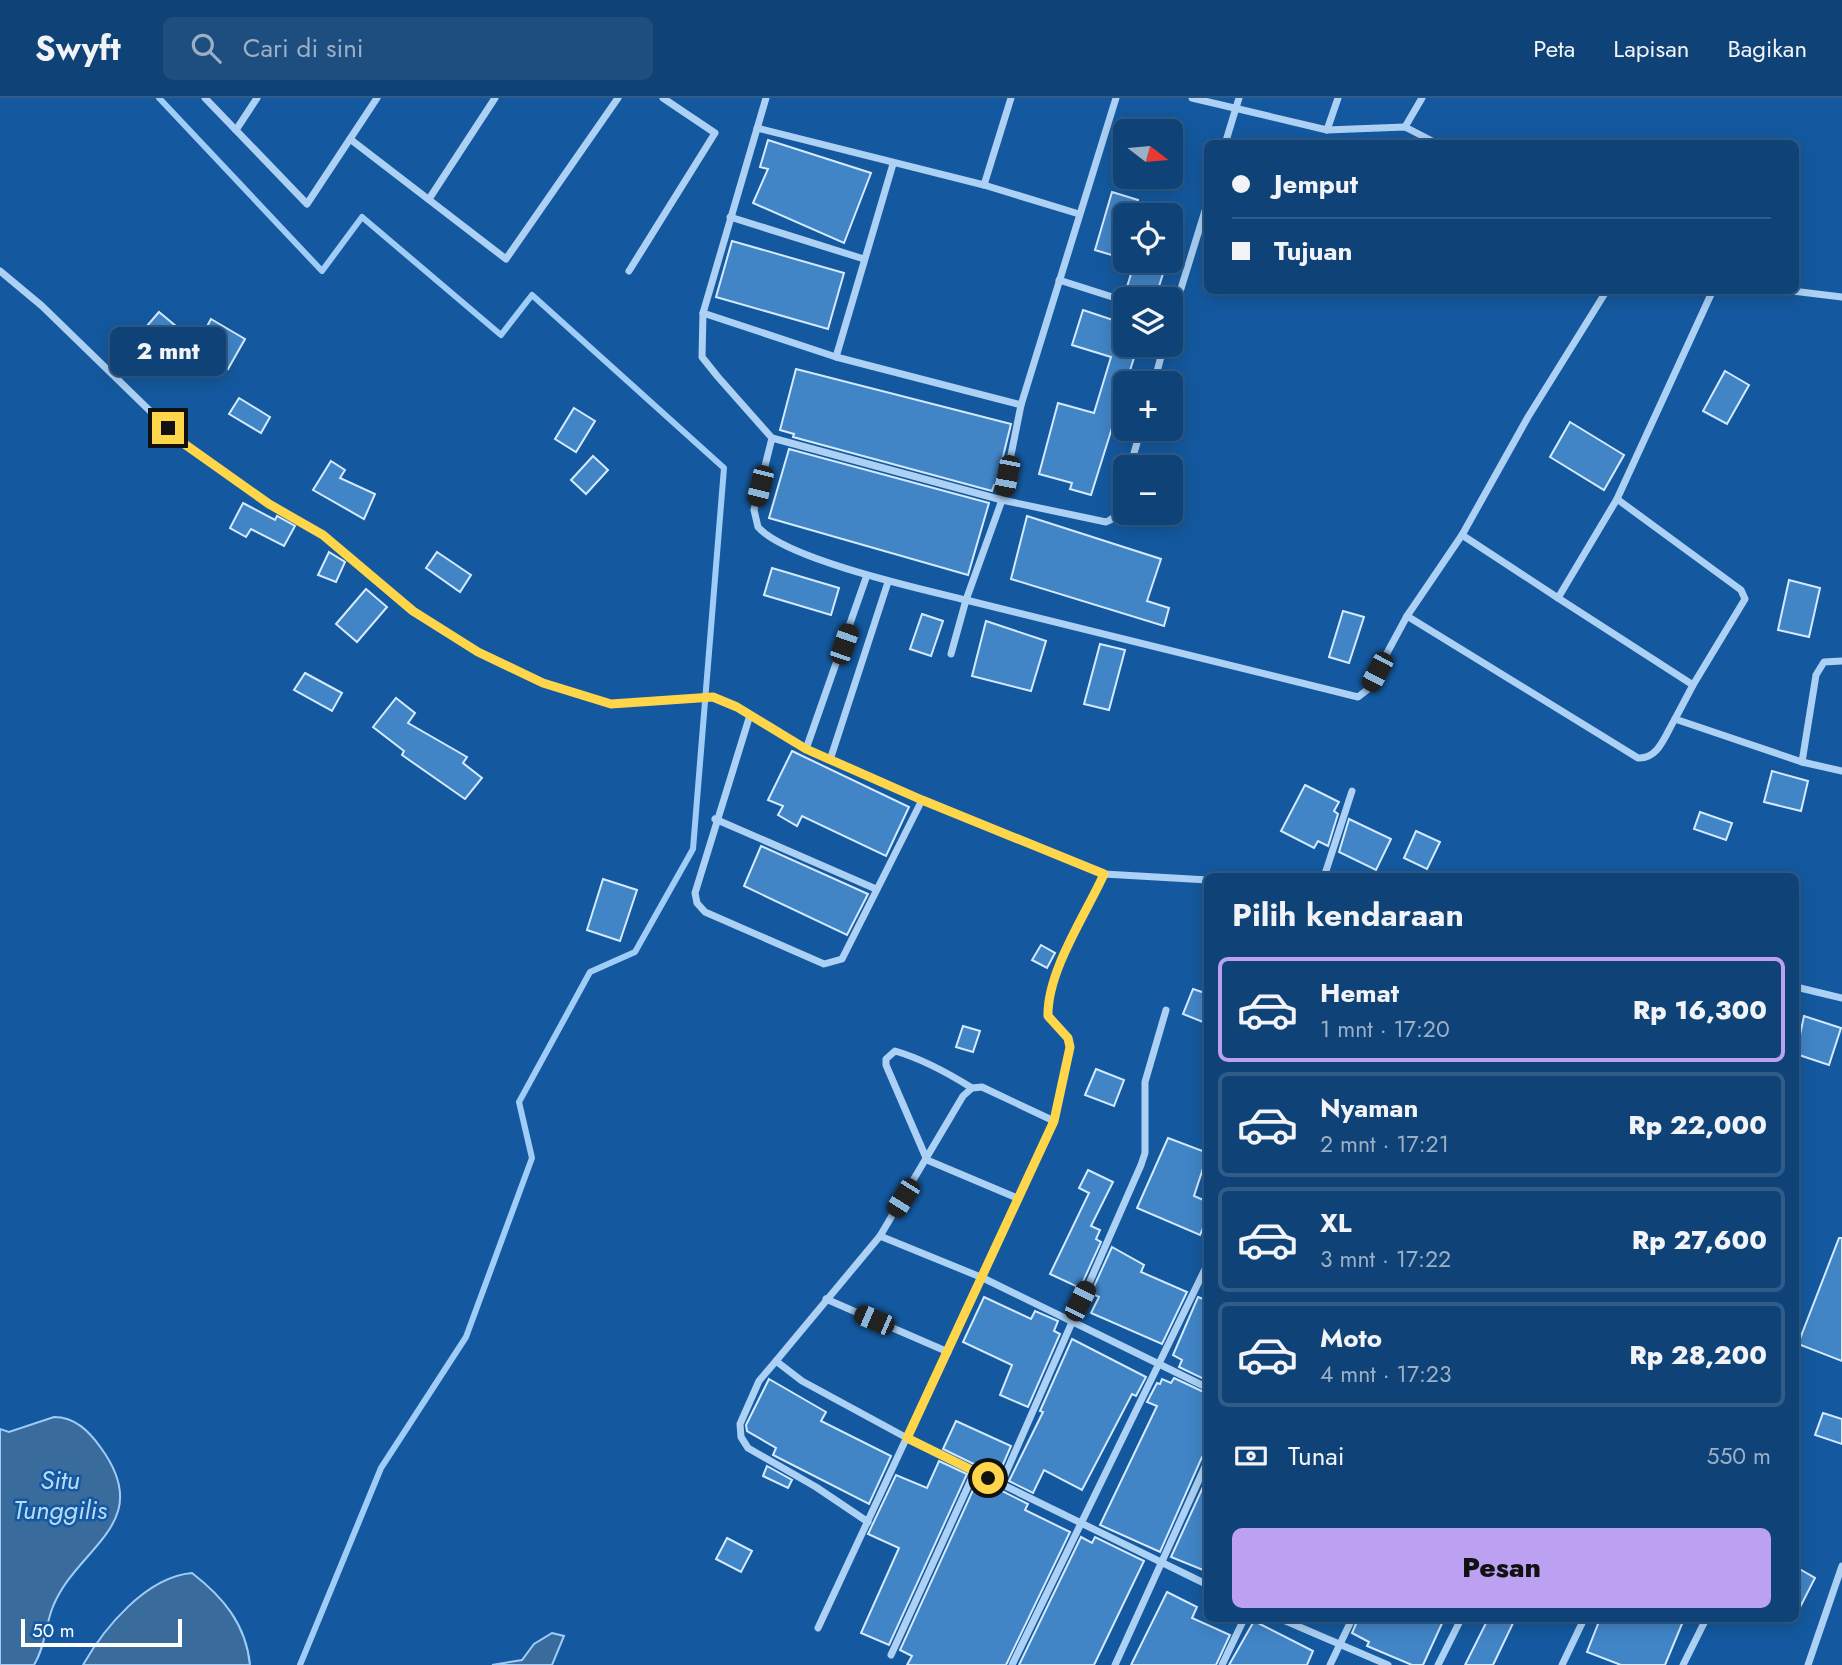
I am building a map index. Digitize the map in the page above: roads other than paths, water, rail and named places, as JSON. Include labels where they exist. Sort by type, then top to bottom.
[{"type":"street","points":[[205,98],[307,204],[377,98]]},
{"type":"street","points":[[236,130],[257,98]]},
{"type":"street","points":[[429,199],[495,98]]},
{"type":"street","points":[[350,139],[506,260],[618,98]]},
{"type":"street","points":[[629,271],[715,133],[663,98]]},
{"type":"street","points":[[766,98],[704,313],[702,357],[772,438],[1002,500],[1106,522],[1113,520]]},
{"type":"street","points":[[984,185],[1011,98]]},
{"type":"street","points":[[951,654],[966,600],[1002,500],[1021,405],[1116,98]]},
{"type":"street","points":[[1192,98],[1327,130],[1405,127],[1430,140]]},
{"type":"street","points":[[1226,140],[1240,98]]},
{"type":"street","points":[[1327,130],[1338,98]]},
{"type":"street","points":[[1405,127],[1422,98]]},
{"type":"street","points":[[757,128],[984,185],[1079,214]]},
{"type":"street","points":[[836,357],[892,164]]},
{"type":"street","points":[[1181,287],[1204,214]]},
{"type":"street","points":[[730,217],[864,259]]},
{"type":"street","points":[[0,271],[42,306],[183,443],[269,504],[323,535],[413,611],[478,652],[543,683],[611,704],[687,701],[713,697],[830,760],[1104,874],[1204,880]]},
{"type":"street","points":[[1059,280],[1113,298]]},
{"type":"street","points":[[1799,292],[1842,297]]},
{"type":"street","points":[[772,438],[754,510],[758,527],[779,542],[888,582],[1358,697],[1367,690],[1407,616],[1462,535],[1528,417],[1605,294]]},
{"type":"street","points":[[1558,598],[1617,499],[1711,294]]},
{"type":"street","points":[[704,313],[836,357],[1021,405]]},
{"type":"street","points":[[1407,616],[1638,758],[1648,758],[1656,753],[1745,599],[1741,590],[1617,499]]},
{"type":"street","points":[[1462,535],[1693,685]]},
{"type":"street","points":[[806,749],[867,575]]},
{"type":"street","points":[[830,760],[888,582]]},
{"type":"street","points":[[1802,762],[1816,675],[1824,662],[1842,661]]},
{"type":"street","points":[[750,715],[715,819],[695,892],[697,904],[705,912],[824,964],[842,959],[922,800]]},
{"type":"street","points":[[1675,719],[1802,762],[1842,771]]},
{"type":"street","points":[[1326,873],[1352,791]]},
{"type":"street","points":[[715,819],[876,889]]},
{"type":"street","points":[[818,1628],[984,1278],[1017,1198],[1036,1164],[1054,1121],[1070,1047],[1068,1038],[1048,1016],[1048,1006],[1062,961],[1104,874]]},
{"type":"street","points":[[1799,988],[1842,998]]},
{"type":"street","points":[[1001,1484],[1070,1321],[1109,1243],[1145,1153],[1145,1082],[1166,1010]]},
{"type":"street","points":[[972,1088],[939,1068],[902,1053],[895,1051],[886,1059],[886,1065],[927,1160],[1017,1198]]},
{"type":"street","points":[[868,1522],[816,1487],[748,1448],[741,1437],[740,1424],[759,1381],[880,1236],[963,1096],[972,1088],[982,1087],[1054,1121]]},
{"type":"street","points":[[880,1236],[984,1278],[1204,1386]]},
{"type":"street","points":[[1012,1665],[1158,1364],[1204,1276]]},
{"type":"street","points":[[826,1299],[948,1352]]},
{"type":"street","points":[[776,1361],[802,1381],[907,1438],[1204,1583]]},
{"type":"street","points":[[1115,1665],[1204,1469]]},
{"type":"street","points":[[891,1654],[975,1471]]},
{"type":"street","points":[[1808,1665],[1842,1566]]},
{"type":"street","points":[[1222,1665],[1243,1622]]},
{"type":"street","points":[[1288,1622],[1388,1665]]},
{"type":"street","points":[[1330,1665],[1350,1622]]},
{"type":"street","points":[[1438,1665],[1460,1622]]},
{"type":"street","points":[[1562,1665],[1583,1622]]},
{"type":"street","points":[[1683,1665],[1704,1622]]},
{"type":"water","name":"Situ Tunggilis","points":[[54,1417],[69,1419],[81,1426],[101,1448],[116,1474],[120,1497],[116,1516],[106,1534],[63,1587],[52,1609],[34,1665],[0,1665],[0,1429],[9,1432]]},
{"type":"water","points":[[192,1573],[214,1592],[238,1624],[248,1650],[250,1665],[83,1665],[102,1636],[143,1594],[175,1577]]},
{"type":"water","points":[[552,1633],[564,1636],[552,1665],[492,1665],[522,1660],[534,1644]]},
{"type":"waterway","points":[[159,98],[322,271],[362,217],[501,335],[532,295],[724,468],[693,849],[635,952],[590,972],[519,1102],[532,1158],[466,1337],[381,1468],[300,1665]]}]
